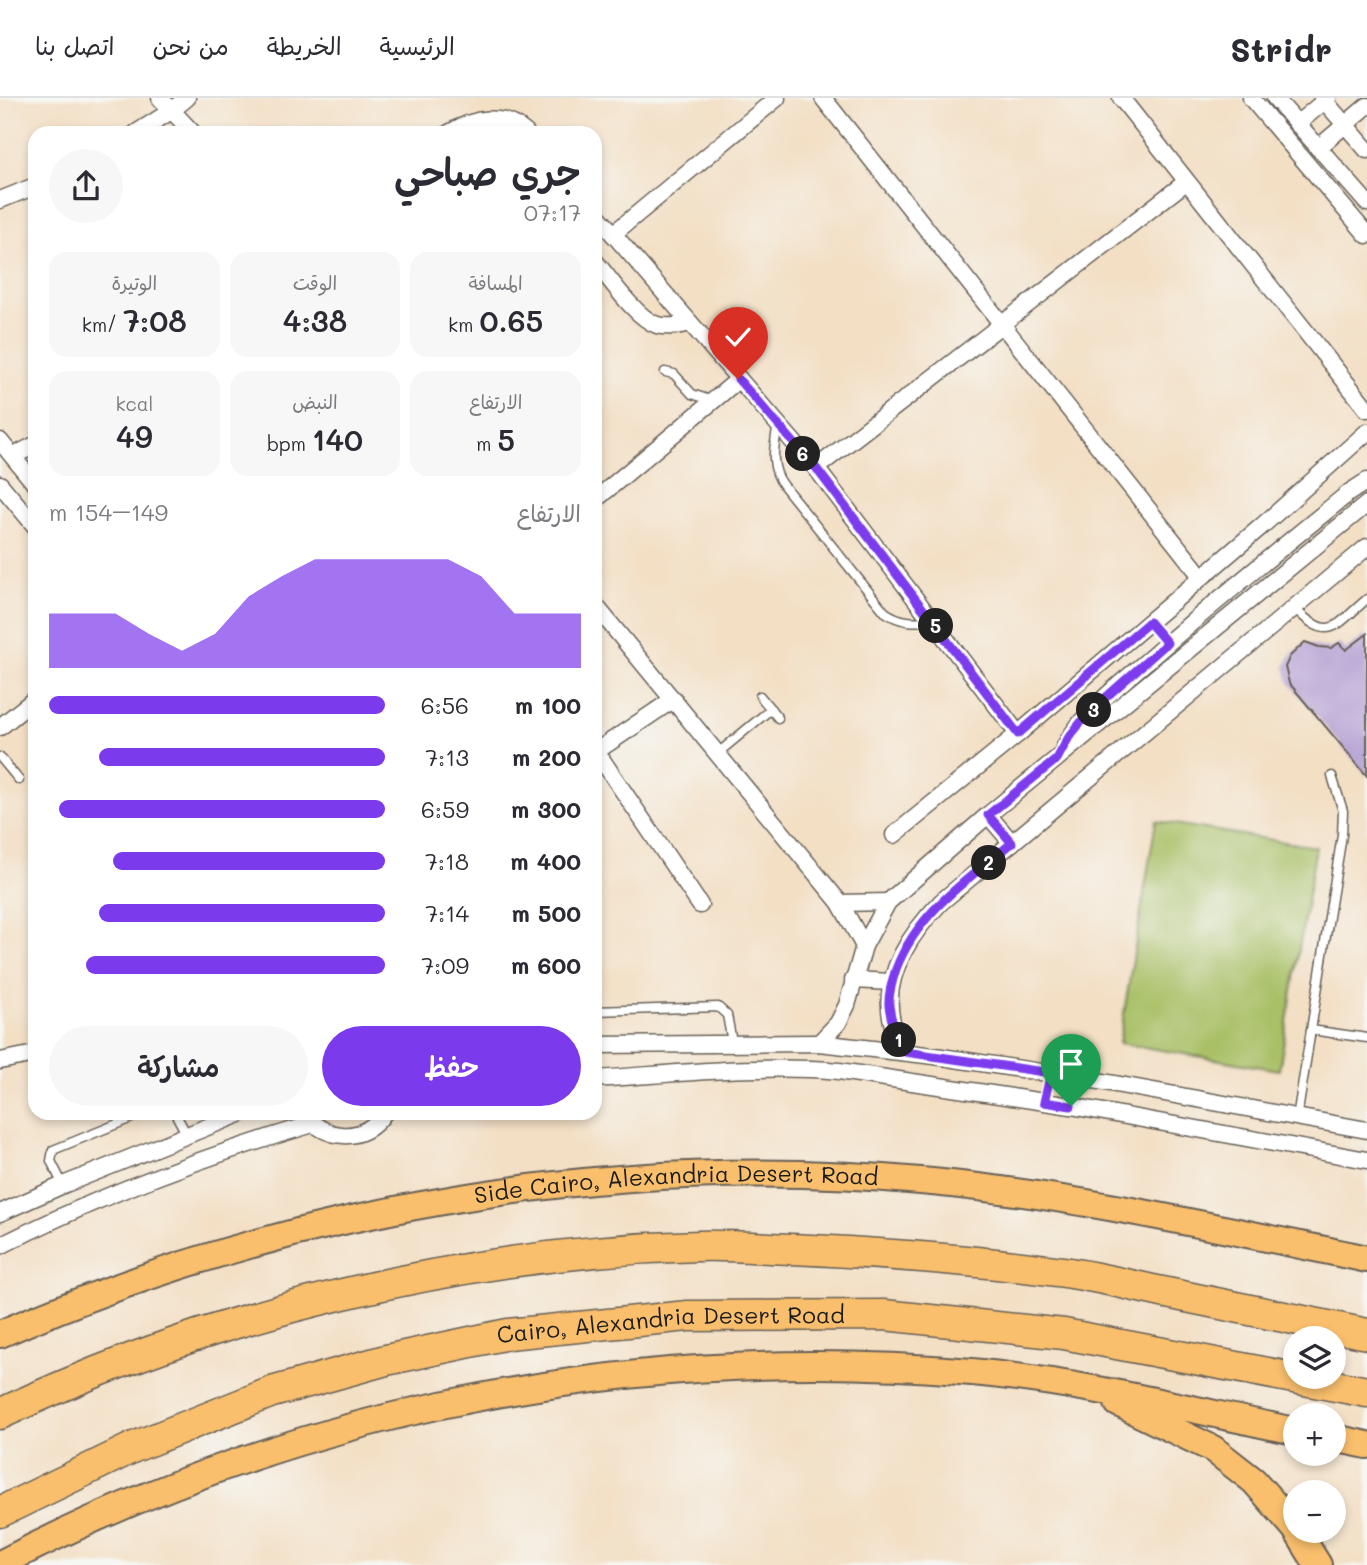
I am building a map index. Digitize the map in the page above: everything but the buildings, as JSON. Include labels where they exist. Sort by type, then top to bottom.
[{"type":"highway","points":[[0,1414],[67,1382],[169,1345],[284,1309],[367,1288],[473,1268],[591,1254],[701,1246],[885,1253],[1067,1272],[1367,1334]]},
{"type":"highway","name":"Cairo, Alexandria Desert Road","points":[[0,1512],[134,1447],[260,1397],[373,1363],[509,1334],[688,1316],[884,1315],[1064,1334],[1367,1392]]},
{"type":"main road","name":"Side Cairo, Alexandria Desert Road","points":[[0,1334],[145,1278],[228,1251],[323,1226],[502,1192],[684,1175],[867,1177],[989,1188],[1196,1223],[1367,1259]]},
{"type":"main road","points":[[0,1564],[142,1497],[262,1454],[357,1425],[429,1407],[551,1384],[673,1369],[806,1364],[963,1372],[1088,1388],[1283,1429]]},
{"type":"main road","points":[[1088,1388],[1213,1449],[1254,1480],[1283,1515]]},
{"type":"main road","points":[[1346,1441],[1367,1445]]},
{"type":"main road","points":[[1304,1543],[1318,1565]]},
{"type":"street","points":[[160,98],[186,126]]},
{"type":"street","points":[[147,126],[187,98]]},
{"type":"street","points":[[613,234],[778,98]]},
{"type":"street","points":[[823,98],[1201,576]]},
{"type":"street","points":[[1121,98],[1367,409]]},
{"type":"street","points":[[1251,98],[1367,236]]},
{"type":"street","points":[[1275,98],[1367,203]]},
{"type":"street","points":[[1297,124],[1325,99],[1367,150]]},
{"type":"street","points":[[1318,148],[1367,106]]},
{"type":"street","points":[[463,126],[484,119],[503,120],[519,126]]},
{"type":"street","points":[[816,468],[1186,182]]},
{"type":"street","points":[[0,200],[28,191]]},
{"type":"street","points":[[602,221],[816,468],[1018,734]]},
{"type":"street","points":[[602,269],[645,319],[658,325],[675,327],[690,323]]},
{"type":"street","points":[[602,494],[738,379]]},
{"type":"street","points":[[894,835],[1018,734],[1263,525],[1367,432]]},
{"type":"street","points":[[0,441],[28,475]]},
{"type":"street","points":[[13,456],[28,448]]},
{"type":"street","points":[[1057,759],[1069,737],[1104,699],[1167,643],[1367,481]]},
{"type":"street","points":[[0,484],[28,518]]},
{"type":"street","points":[[819,1043],[838,1023],[864,946],[888,901],[988,815],[1367,504]]},
{"type":"street","points":[[1263,525],[1282,548]]},
{"type":"street","points":[[905,1052],[892,1025],[888,1003],[891,982],[903,951],[920,923],[941,902],[1367,547]]},
{"type":"street","points":[[602,613],[840,903],[864,946]]},
{"type":"street","points":[[1149,622],[1167,643]]},
{"type":"street","points":[[602,747],[674,699]]},
{"type":"street","points":[[0,727],[28,705]]},
{"type":"street","points":[[602,762],[700,905]]},
{"type":"street","points":[[988,815],[1012,843]]},
{"type":"street","points":[[840,903],[888,901]]},
{"type":"street","points":[[853,980],[891,982]]},
{"type":"street","points":[[676,1042],[678,1074]]},
{"type":"street","points":[[602,1045],[676,1042],[819,1043],[905,1052],[1051,1073],[1367,1130]]},
{"type":"street","points":[[0,1061],[28,1055]]},
{"type":"street","points":[[602,1079],[829,1070],[885,1076],[1044,1102],[1367,1160]]},
{"type":"street","points":[[1044,1102],[1051,1073]]},
{"type":"street","points":[[0,1213],[224,1120]]},
{"type":"street","points":[[0,1246],[121,1190],[306,1120]]},
{"type":"street","points":[[310,1120],[332,1135],[349,1136],[365,1132],[379,1120]]},
{"type":"lane","points":[[666,372],[674,374],[692,394],[713,401]]},
{"type":"lane","points":[[778,424],[773,463],[778,479],[885,612],[902,621],[932,621]]},
{"type":"lane","points":[[1294,608],[1311,624],[1326,628],[1336,624],[1367,599]]},
{"type":"lane","points":[[760,696],[778,718]]},
{"type":"lane","points":[[718,753],[771,709]]},
{"type":"lane","points":[[0,757],[19,780]]},
{"type":"lane","points":[[1297,1118],[1342,835],[1343,811],[1332,776]]},
{"type":"lane","points":[[602,1011],[719,1007],[727,1014],[732,1042]]},
{"type":"lane","points":[[1311,1030],[1367,1038]]},
{"type":"lane","points":[[63,1185],[51,1161],[53,1150],[127,1120]]},
{"type":"lane","points":[[179,1120],[187,1135]]},
{"type":"green space","points":[[1156,821],[1316,847],[1279,1070],[1119,1043]]},
{"type":"route","points":[[738,379],[816,468],[1018,734],[1149,622],[1167,643],[1082,721],[1057,759],[988,815],[1012,843],[920,923],[903,951],[891,982],[888,1003],[892,1025],[905,1052],[1051,1073],[1044,1102],[1071,1106]]}]
